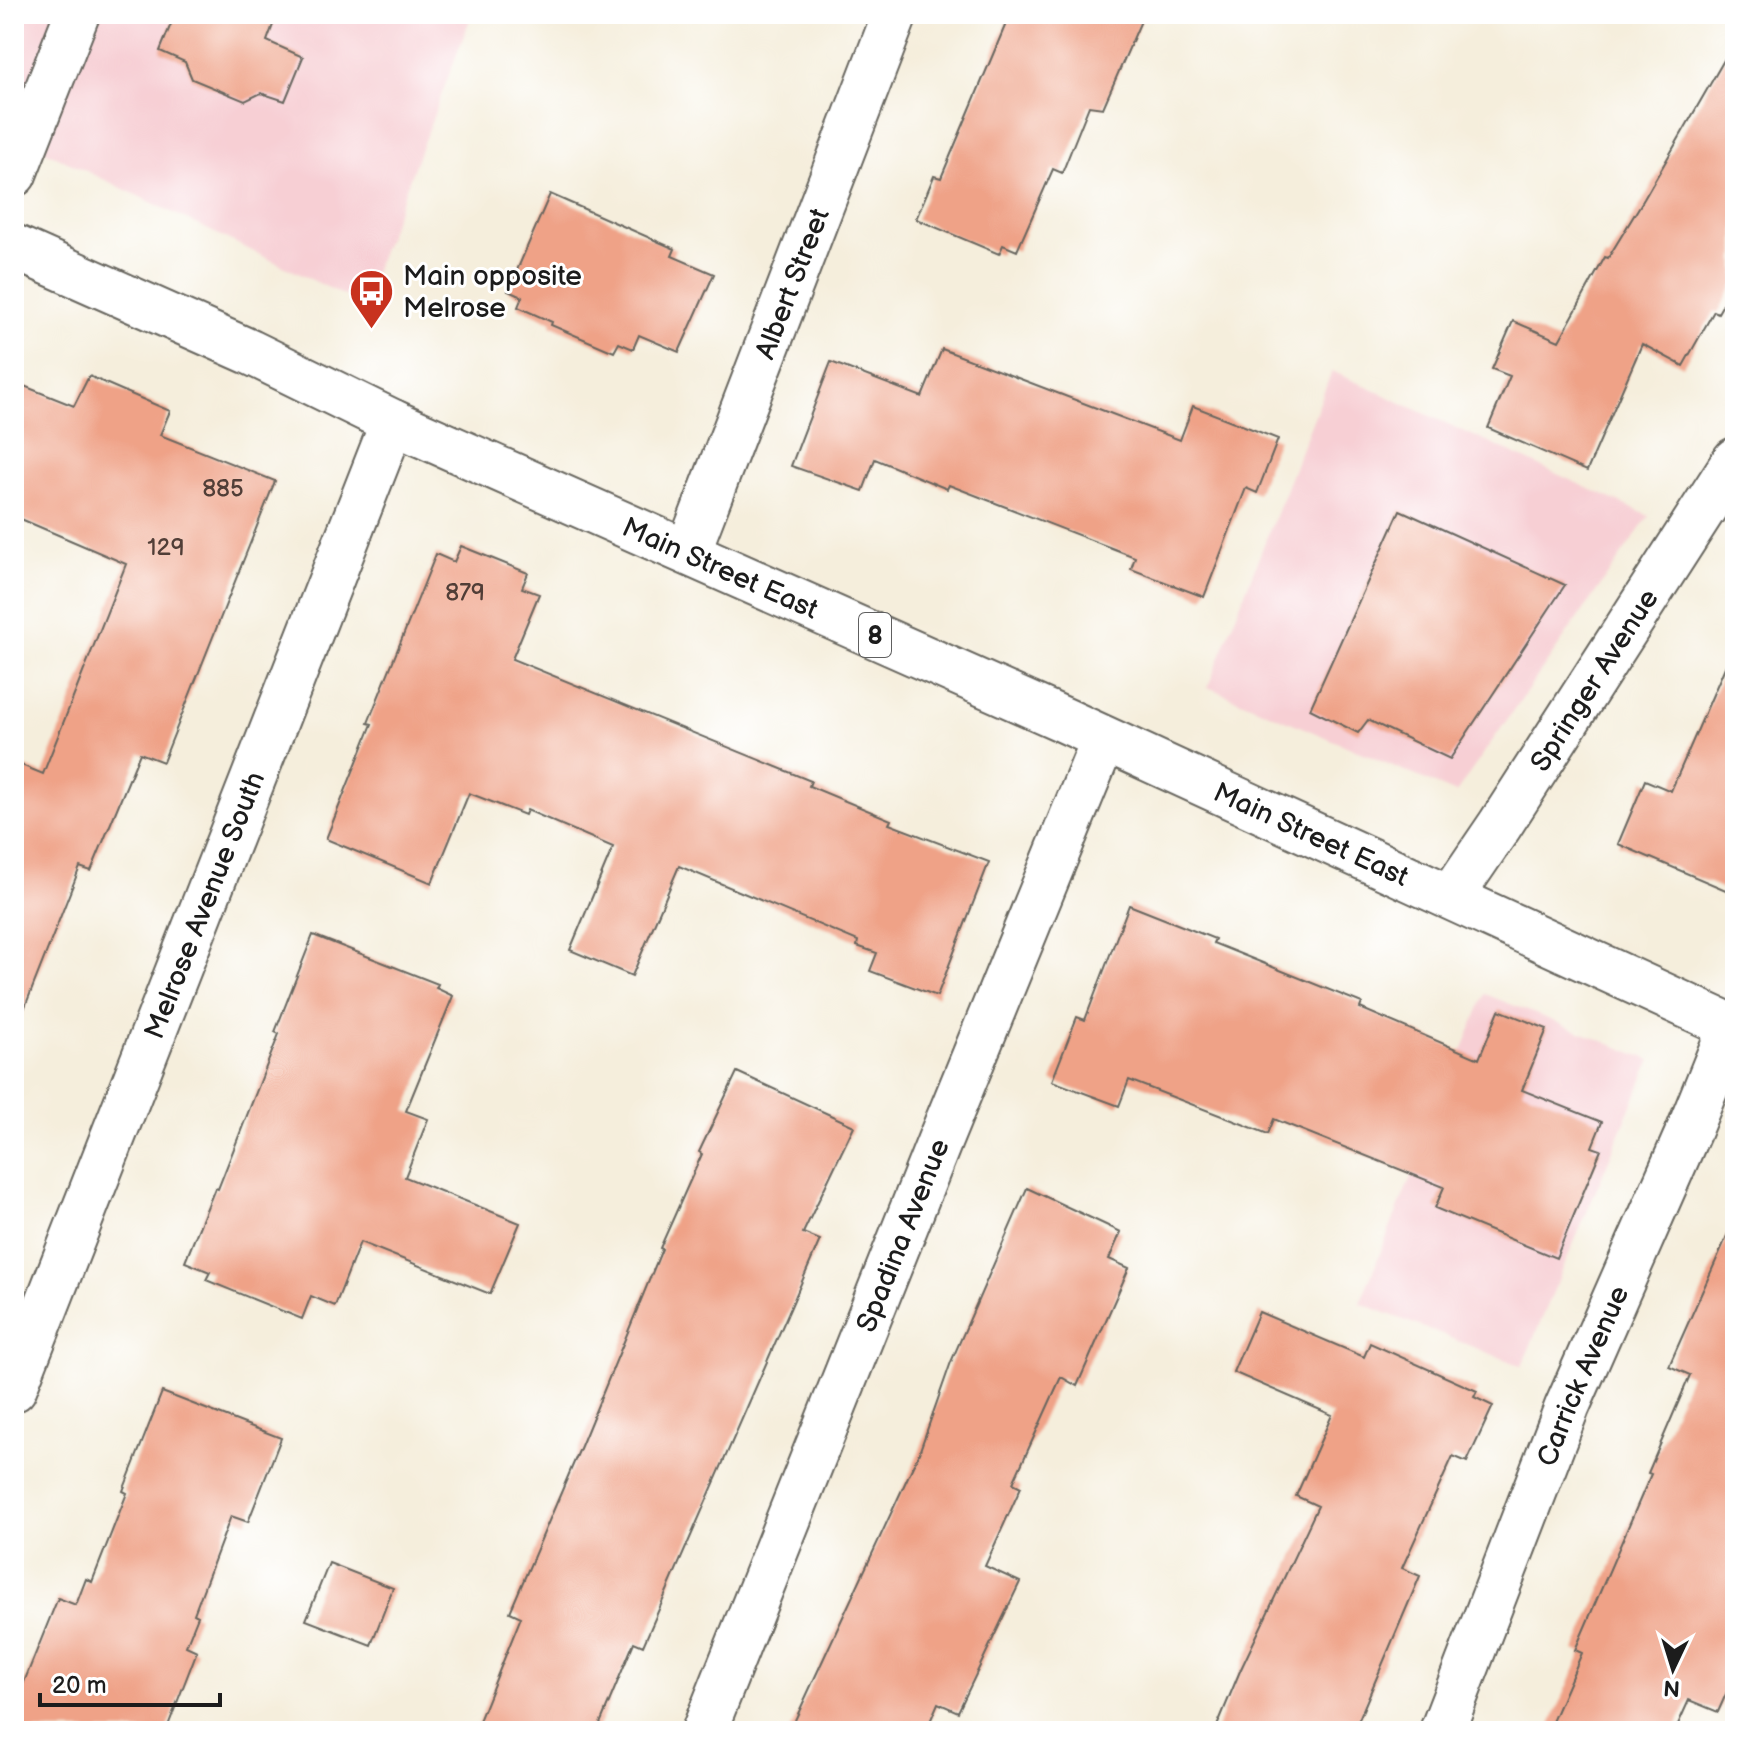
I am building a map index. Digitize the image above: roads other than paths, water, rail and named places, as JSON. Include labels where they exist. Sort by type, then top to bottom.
[{"type":"street","points":[[14,174],[77,14]]},
{"type":"street","name":"Albert Street","points":[[688,552],[895,14]]},
{"type":"street","name":"Main Street East","points":[[14,247],[250,352],[393,422],[1104,739],[1733,1027]]},
{"type":"street","name":"Melrose Avenue South","points":[[14,1389],[393,422]]},
{"type":"street","name":"Springer Avenue","points":[[1451,897],[1735,460]]},
{"type":"street","name":"Spadina Avenue","points":[[704,1731],[1104,739]]},
{"type":"street","name":"Carrick Avenue","points":[[1442,1731],[1567,1407],[1733,1027]]},
{"type":"place","name":"Main opposite Melrose","points":[[372,330]]}]
